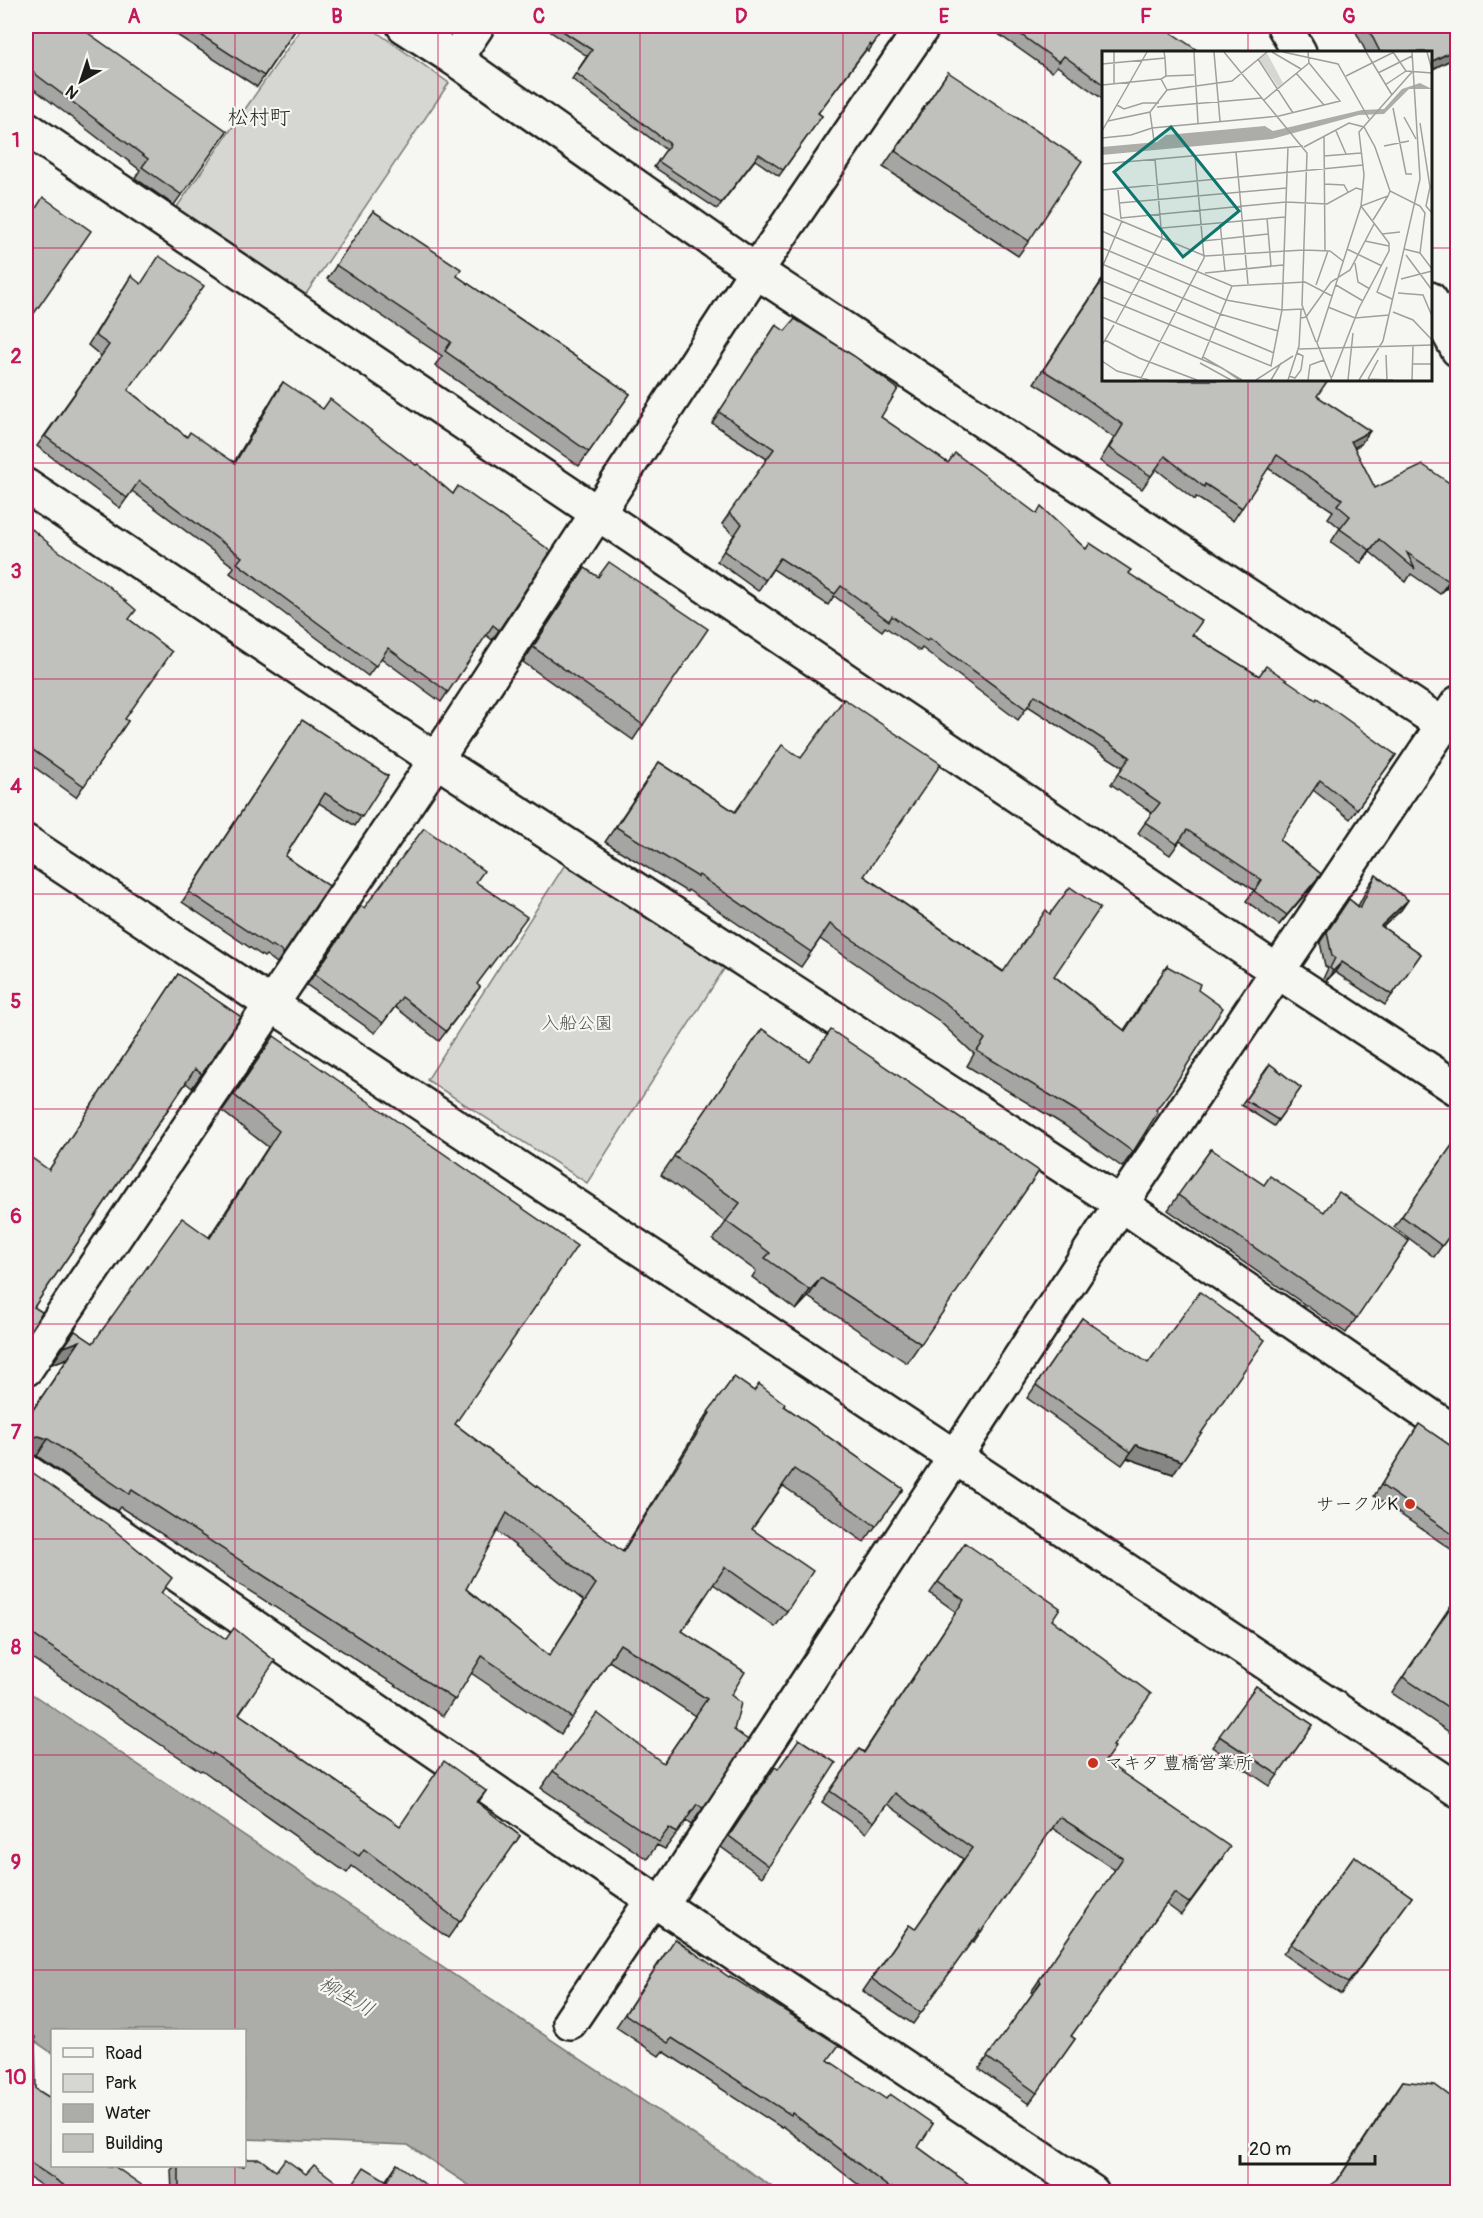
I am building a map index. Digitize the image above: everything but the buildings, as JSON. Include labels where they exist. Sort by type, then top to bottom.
[{"type":"street","points":[[404,26],[455,59],[756,271],[1450,714],[1120,1204],[657,1902],[570,2022]]},
{"type":"street","points":[[455,59],[477,26]]},
{"type":"street","points":[[26,1369],[436,760],[756,271],[923,26]]},
{"type":"street","points":[[1284,26],[1298,51]]},
{"type":"street","points":[[26,128],[1277,971],[1458,1089]]},
{"type":"street","points":[[1432,301],[1458,350]]},
{"type":"street","points":[[26,486],[436,760],[1120,1204],[1458,1436]]},
{"type":"street","points":[[26,842],[1458,1790]]},
{"type":"street","points":[[26,1471],[657,1902],[1092,2193]]},
{"type":"green space","points":[[303,26],[368,26],[449,83],[304,297],[174,211]]},
{"type":"green space","name":"入船公園","points":[[566,863],[726,966],[587,1183],[427,1080]]},
{"type":"water","name":"柳生川","points":[[26,1690],[780,2192],[479,2192],[408,2145],[246,2139],[246,2029],[51,2029],[51,2052],[26,2035]]},
{"type":"place","name":"サークルK","points":[[1410,1504]]},
{"type":"place","name":"マキタ 豊橋営業所","points":[[1093,1763]]},
{"type":"district","name":"松村町","points":[[259,117]]}]
